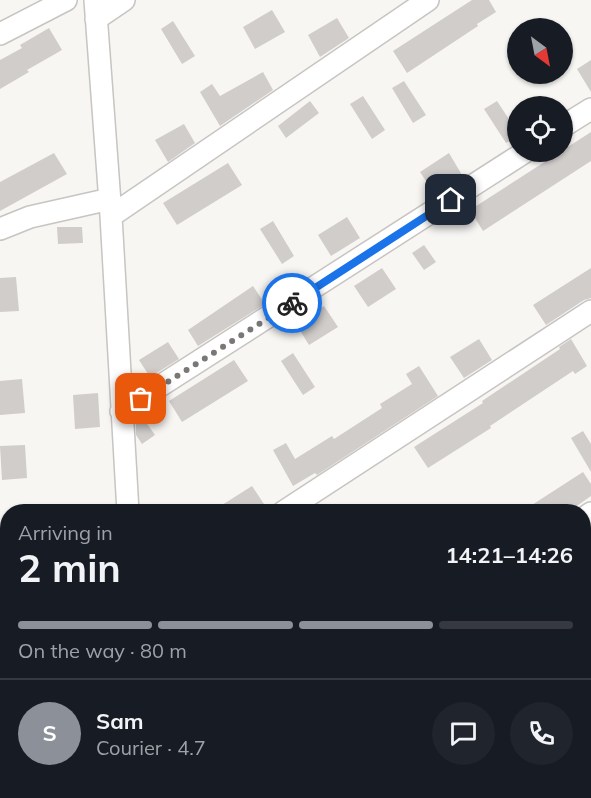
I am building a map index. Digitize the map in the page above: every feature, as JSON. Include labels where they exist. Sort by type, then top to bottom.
[{"type":"street","points":[[0,34],[66,0]]},
{"type":"street","points":[[124,0],[95,9],[111,208],[127,504]]},
{"type":"street","points":[[0,229],[30,217],[111,208],[428,0]]},
{"type":"street","points":[[573,120],[591,108]]},
{"type":"street","points":[[121,411],[510,162]]},
{"type":"street","points":[[295,504],[591,311]]},
{"type":"building","points":[[472,0],[489,0],[496,12],[407,73],[393,51]]},
{"type":"building","points":[[272,10],[285,32],[255,49],[243,27]]},
{"type":"building","points":[[337,18],[349,38],[320,57],[308,35]]},
{"type":"building","points":[[173,21],[195,56],[182,64],[161,29]]},
{"type":"building","points":[[49,28],[62,50],[0,89],[0,60],[22,48],[20,45]]},
{"type":"building","points":[[591,60],[591,92],[577,69]]},
{"type":"building","points":[[263,72],[273,90],[220,126],[200,92],[212,84],[220,96]]},
{"type":"building","points":[[404,81],[426,115],[413,123],[392,88]]},
{"type":"building","points":[[363,96],[385,130],[372,139],[350,104]]},
{"type":"building","points":[[310,101],[319,113],[286,138],[278,126]]},
{"type":"building","points":[[497,101],[507,116],[507,142],[506,143],[484,109]]},
{"type":"building","points":[[184,124],[195,143],[168,162],[155,140]]},
{"type":"building","points":[[591,132],[591,161],[483,231],[470,210],[544,162],[573,162],[573,144]]},
{"type":"building","points":[[54,153],[67,174],[0,211],[0,182]]},
{"type":"building","points":[[449,153],[462,175],[434,193],[420,172]]},
{"type":"building","points":[[228,163],[242,185],[177,225],[163,203]]},
{"type":"building","points":[[347,217],[360,238],[331,256],[318,235]]},
{"type":"building","points":[[273,221],[294,256],[282,264],[260,229]]},
{"type":"building","points":[[57,227],[82,227],[83,243],[58,244]]},
{"type":"building","points":[[424,245],[436,262],[424,270],[412,253]]},
{"type":"building","points":[[382,268],[396,289],[368,307],[354,286]]},
{"type":"building","points":[[591,268],[591,298],[584,300],[546,325],[533,305]]},
{"type":"building","points":[[16,277],[19,311],[0,312],[0,278]]},
{"type":"building","points":[[253,286],[265,304],[198,346],[188,330]]},
{"type":"building","points":[[324,306],[338,327],[309,345],[296,324]]},
{"type":"building","points":[[479,339],[492,360],[464,378],[450,357]]},
{"type":"building","points":[[571,339],[587,366],[575,374],[573,371],[428,468],[414,447],[483,403],[482,401],[560,349],[559,347]]},
{"type":"building","points":[[168,342],[179,359],[150,377],[139,360]]},
{"type":"building","points":[[293,353],[315,387],[303,395],[281,361]]},
{"type":"building","points":[[234,360],[248,381],[182,422],[169,401]]},
{"type":"building","points":[[419,366],[438,396],[317,475],[315,473],[293,486],[273,450],[286,443],[295,459],[332,436],[334,439],[382,408],[380,404],[412,384],[406,374]]},
{"type":"building","points":[[22,379],[25,413],[0,415],[0,381]]},
{"type":"building","points":[[98,393],[100,427],[75,429],[73,395]]},
{"type":"building","points":[[143,418],[155,435],[142,444],[136,435],[136,423]]},
{"type":"building","points":[[583,431],[591,444],[591,472],[571,438]]},
{"type":"building","points":[[25,445],[27,478],[2,480],[0,446]]},
{"type":"building","points":[[583,472],[591,484],[591,496],[580,504],[533,504]]},
{"type":"building","points":[[252,486],[264,504],[224,504]]},
{"type":"way so far","points":[[141,399],[292,303]]},
{"type":"route","points":[[292,303],[451,200]]}]
